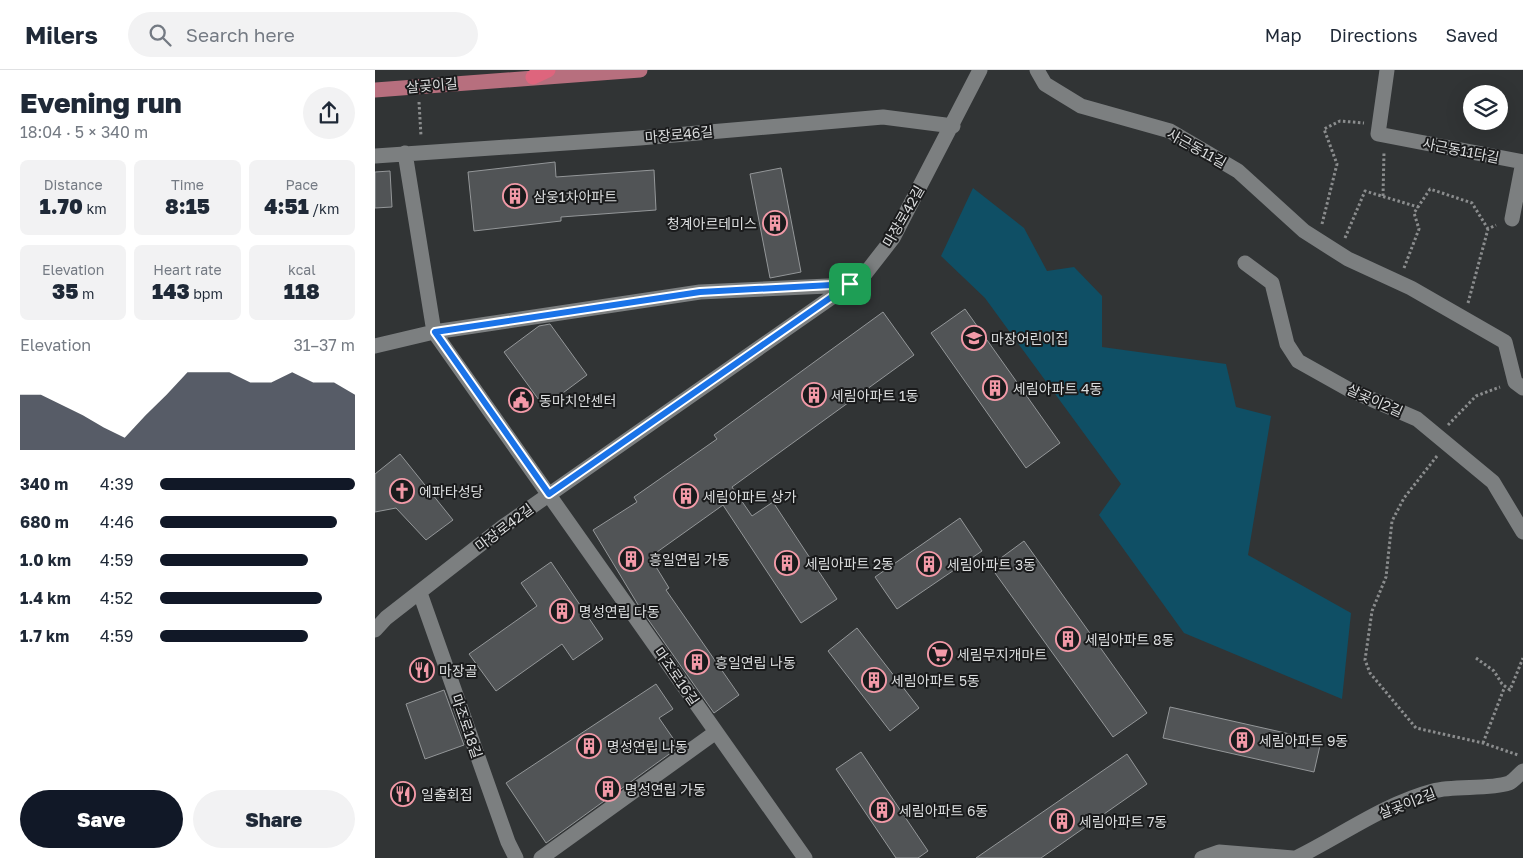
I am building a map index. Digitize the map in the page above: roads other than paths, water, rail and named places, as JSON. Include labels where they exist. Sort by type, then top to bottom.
[{"type":"highway","points":[[533,77],[548,70]]},
{"type":"main road","name":"살곶이길","points":[[375,90],[640,70]]},
{"type":"street","name":"마장로42길","points":[[375,630],[386,618],[504,526],[865,274],[893,238],[953,126],[980,70]]},
{"type":"street","name":"사근동11길","points":[[1037,70],[1045,84],[1081,106],[1170,131],[1238,171],[1305,231],[1339,253],[1398,282],[1505,342],[1519,385]]},
{"type":"street","name":"사근동11다길","points":[[1387,70],[1382,130],[1523,162],[1512,218]]},
{"type":"street","name":"마장로46길","points":[[375,156],[640,138],[883,117],[953,126]]},
{"type":"street","points":[[405,153],[435,332],[549,494]]},
{"type":"street","name":"살곶이2길","points":[[1245,263],[1272,283],[1287,344],[1299,361],[1348,389],[1417,419],[1493,482],[1523,532]]},
{"type":"street","points":[[375,346],[435,332],[700,292],[850,284]]},
{"type":"street","name":"마조로16길","points":[[549,494],[805,858]]},
{"type":"street","name":"마조로18길","points":[[420,593],[505,833],[517,858]]},
{"type":"street","points":[[541,858],[716,732]]},
{"type":"street","name":"살곶이2길","points":[[1201,858],[1219,852],[1295,858],[1338,837],[1365,819],[1407,800],[1434,790],[1509,783],[1523,770]]},
{"type":"place","name":"삼웅1차아파트","points":[[515,196]]},
{"type":"place","name":"청계아르테미스","points":[[775,223]]},
{"type":"place","name":"마장어린이집","points":[[974,338]]},
{"type":"place","name":"세림아파트 4동","points":[[995,388]]},
{"type":"place","name":"세림아파트 1동","points":[[814,395]]},
{"type":"place","name":"동마치안센터","points":[[521,400]]},
{"type":"place","name":"에파타성당","points":[[402,491]]},
{"type":"place","name":"세림아파트 상가","points":[[686,496]]},
{"type":"place","name":"흥일연립 가동","points":[[631,559]]},
{"type":"place","name":"세림아파트 2동","points":[[787,563]]},
{"type":"place","name":"세림아파트 3동","points":[[929,564]]},
{"type":"place","name":"명성연립 다동","points":[[562,611]]},
{"type":"place","name":"세림아파트 8동","points":[[1068,639]]},
{"type":"place","name":"세림무지개마트","points":[[940,654]]},
{"type":"place","name":"흥일연립 나동","points":[[697,662]]},
{"type":"place","name":"마장골","points":[[422,670]]},
{"type":"place","name":"세림아파트 5동","points":[[874,680]]},
{"type":"place","name":"세림아파트 9동","points":[[1242,740]]},
{"type":"place","name":"명성연립 나동","points":[[589,746]]},
{"type":"place","name":"명성연립 가동","points":[[608,789]]},
{"type":"place","name":"일출회집","points":[[403,794]]},
{"type":"place","name":"세림아파트 6동","points":[[882,810]]},
{"type":"place","name":"세림아파트 7동","points":[[1062,821]]}]
